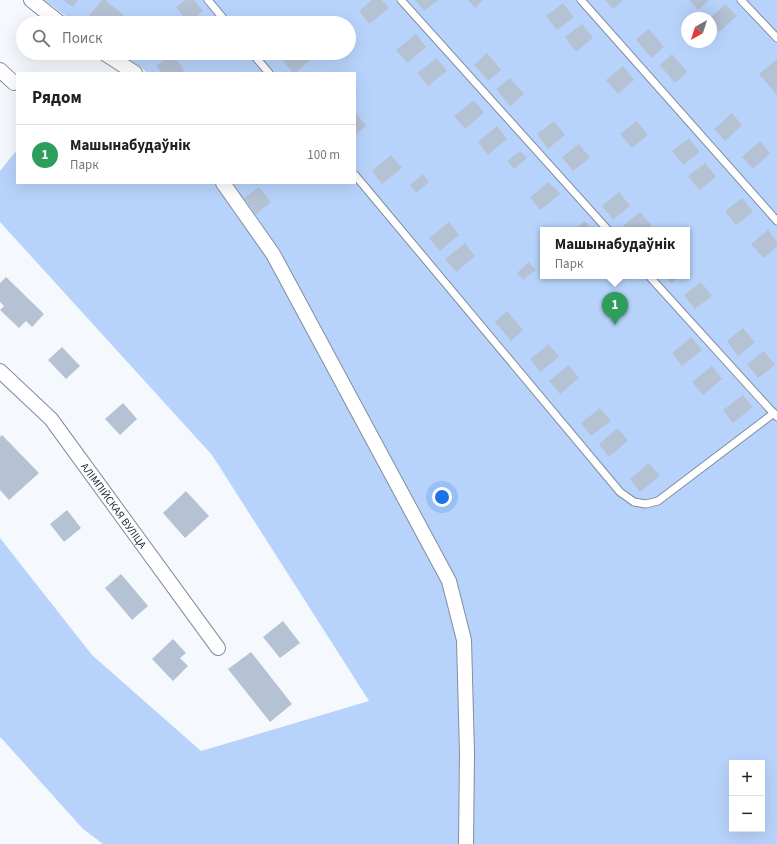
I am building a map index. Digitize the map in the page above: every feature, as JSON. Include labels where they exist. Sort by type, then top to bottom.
[{"type":"street","points":[[31,0],[51,16]]},
{"type":"street","points":[[115,60],[133,72]]},
{"type":"street","points":[[0,70],[14,83]]},
{"type":"street","points":[[224,184],[273,254],[450,582],[464,640],[467,753],[466,844]]},
{"type":"street","name":"АЛІМПІЙСКАЯ ВУЛІЦА","points":[[0,371],[51,419],[218,648]]},
{"type":"lane","points":[[208,0],[221,16]]},
{"type":"lane","points":[[401,0],[605,227]]},
{"type":"lane","points":[[581,0],[777,220]]},
{"type":"lane","points":[[741,0],[777,38]]},
{"type":"lane","points":[[258,60],[268,72]]},
{"type":"lane","points":[[356,176],[620,492],[634,502],[646,504],[658,501],[775,415],[652,279]]},
{"type":"shaded area","points":[[44,0],[777,0],[777,844],[103,844],[83,829],[0,737],[0,538],[92,655],[201,751],[369,701],[212,455],[0,222],[0,171],[16,151],[16,184],[215,184],[257,223],[233,184],[356,184],[356,72],[146,72],[130,60],[356,60],[356,16],[66,16]]},
{"type":"building","points":[[63,0],[78,0],[73,7]]},
{"type":"building","points":[[102,0],[105,0],[124,16],[89,16]]},
{"type":"building","points":[[186,0],[194,0],[203,11],[197,16],[183,16],[176,7]]},
{"type":"building","points":[[372,0],[382,0],[389,8],[369,24],[359,11]]},
{"type":"building","points":[[415,0],[438,0],[424,11]]},
{"type":"building","points":[[468,0],[483,0],[475,8]]},
{"type":"building","points":[[605,0],[623,0],[613,9]]},
{"type":"building","points":[[689,0],[709,0],[698,10]]},
{"type":"building","points":[[563,3],[574,17],[557,30],[546,16]]},
{"type":"building","points":[[726,4],[737,16],[719,32],[717,30],[717,12]]},
{"type":"building","points":[[582,24],[593,38],[576,52],[565,37]]},
{"type":"building","points":[[649,29],[664,47],[651,58],[636,39]]},
{"type":"building","points":[[416,34],[426,47],[407,63],[396,50]]},
{"type":"building","points":[[487,53],[501,70],[488,81],[474,65]]},
{"type":"building","points":[[672,54],[687,72],[675,83],[660,65]]},
{"type":"building","points":[[437,58],[447,71],[428,86],[417,73]]},
{"type":"building","points":[[777,59],[777,95],[759,74]]},
{"type":"building","points":[[164,60],[176,60],[184,70],[181,72],[161,72],[156,66]]},
{"type":"building","points":[[311,60],[296,72],[292,72],[283,61]]},
{"type":"building","points":[[623,66],[634,80],[618,94],[606,80]]},
{"type":"building","points":[[510,78],[524,94],[510,106],[496,89]]},
{"type":"building","points":[[474,100],[484,113],[465,129],[454,116]]},
{"type":"building","points":[[356,113],[366,126],[356,134]]},
{"type":"building","points":[[732,113],[742,125],[725,141],[714,129]]},
{"type":"building","points":[[554,121],[565,135],[548,149],[537,134]]},
{"type":"building","points":[[637,121],[648,135],[632,148],[620,134]]},
{"type":"building","points":[[497,126],[507,139],[488,155],[478,142]]},
{"type":"building","points":[[689,138],[700,152],[683,165],[672,151]]},
{"type":"building","points":[[760,141],[770,153],[753,169],[742,157]]},
{"type":"building","points":[[579,144],[590,158],[573,171],[562,157]]},
{"type":"building","points":[[520,151],[527,158],[514,169],[507,161]]},
{"type":"building","points":[[391,155],[402,168],[382,184],[372,171]]},
{"type":"building","points":[[705,163],[716,177],[699,190],[688,176]]},
{"type":"building","points":[[423,174],[429,182],[416,193],[410,185]]},
{"type":"building","points":[[549,182],[560,194],[540,210],[530,197]]},
{"type":"building","points":[[259,187],[271,202],[256,214],[244,198]]},
{"type":"building","points":[[619,192],[630,206],[613,220],[602,206]]},
{"type":"building","points":[[742,198],[753,212],[736,225],[725,211]]},
{"type":"building","points":[[640,212],[652,226],[625,227],[624,225]]},
{"type":"building","points":[[585,221],[590,227],[578,227]]},
{"type":"building","points":[[449,222],[459,235],[440,251],[429,238]]},
{"type":"building","points":[[768,230],[777,242],[777,247],[763,258],[751,244]]},
{"type":"building","points":[[465,243],[475,256],[456,272],[445,259]]},
{"type":"building","points":[[529,262],[536,270],[523,280],[517,273]]},
{"type":"building","points":[[6,277],[44,314],[32,327],[26,321],[19,328],[0,310],[4,306],[0,302],[0,283]]},
{"type":"building","points":[[668,279],[676,279],[671,283]]},
{"type":"building","points":[[701,282],[712,296],[695,309],[684,295]]},
{"type":"building","points":[[507,311],[523,330],[511,341],[495,322]]},
{"type":"building","points":[[743,328],[755,342],[738,356],[727,341]]},
{"type":"building","points":[[691,337],[702,350],[682,366],[672,353]]},
{"type":"building","points":[[549,344],[559,357],[540,372],[530,359]]},
{"type":"building","points":[[62,347],[80,366],[66,379],[48,360]]},
{"type":"building","points":[[764,351],[775,365],[758,378],[747,364]]},
{"type":"building","points":[[569,365],[579,378],[560,394],[549,381]]},
{"type":"building","points":[[712,366],[722,379],[703,395],[692,382]]},
{"type":"building","points":[[743,395],[753,407],[733,423],[723,410]]},
{"type":"building","points":[[123,403],[137,419],[120,435],[105,419]]},
{"type":"building","points":[[600,408],[611,421],[591,436],[581,423]]},
{"type":"building","points":[[618,428],[628,441],[609,457],[599,444]]},
{"type":"building","points":[[2,435],[39,473],[9,500],[0,490],[0,437]]},
{"type":"building","points":[[649,463],[660,476],[640,492],[630,479]]},
{"type":"building","points":[[186,491],[209,516],[185,538],[163,513]]},
{"type":"building","points":[[67,510],[81,528],[64,542],[50,524]]},
{"type":"building","points":[[121,574],[148,606],[132,620],[105,588]]},
{"type":"building","points":[[283,621],[300,643],[280,658],[263,637]]},
{"type":"building","points":[[173,639],[186,653],[180,658],[188,666],[173,681],[152,659]]},
{"type":"building","points":[[251,652],[292,704],[270,722],[228,669]]},
{"type":"place","name":"Машынабудаўнік","points":[[615,325]]}]
